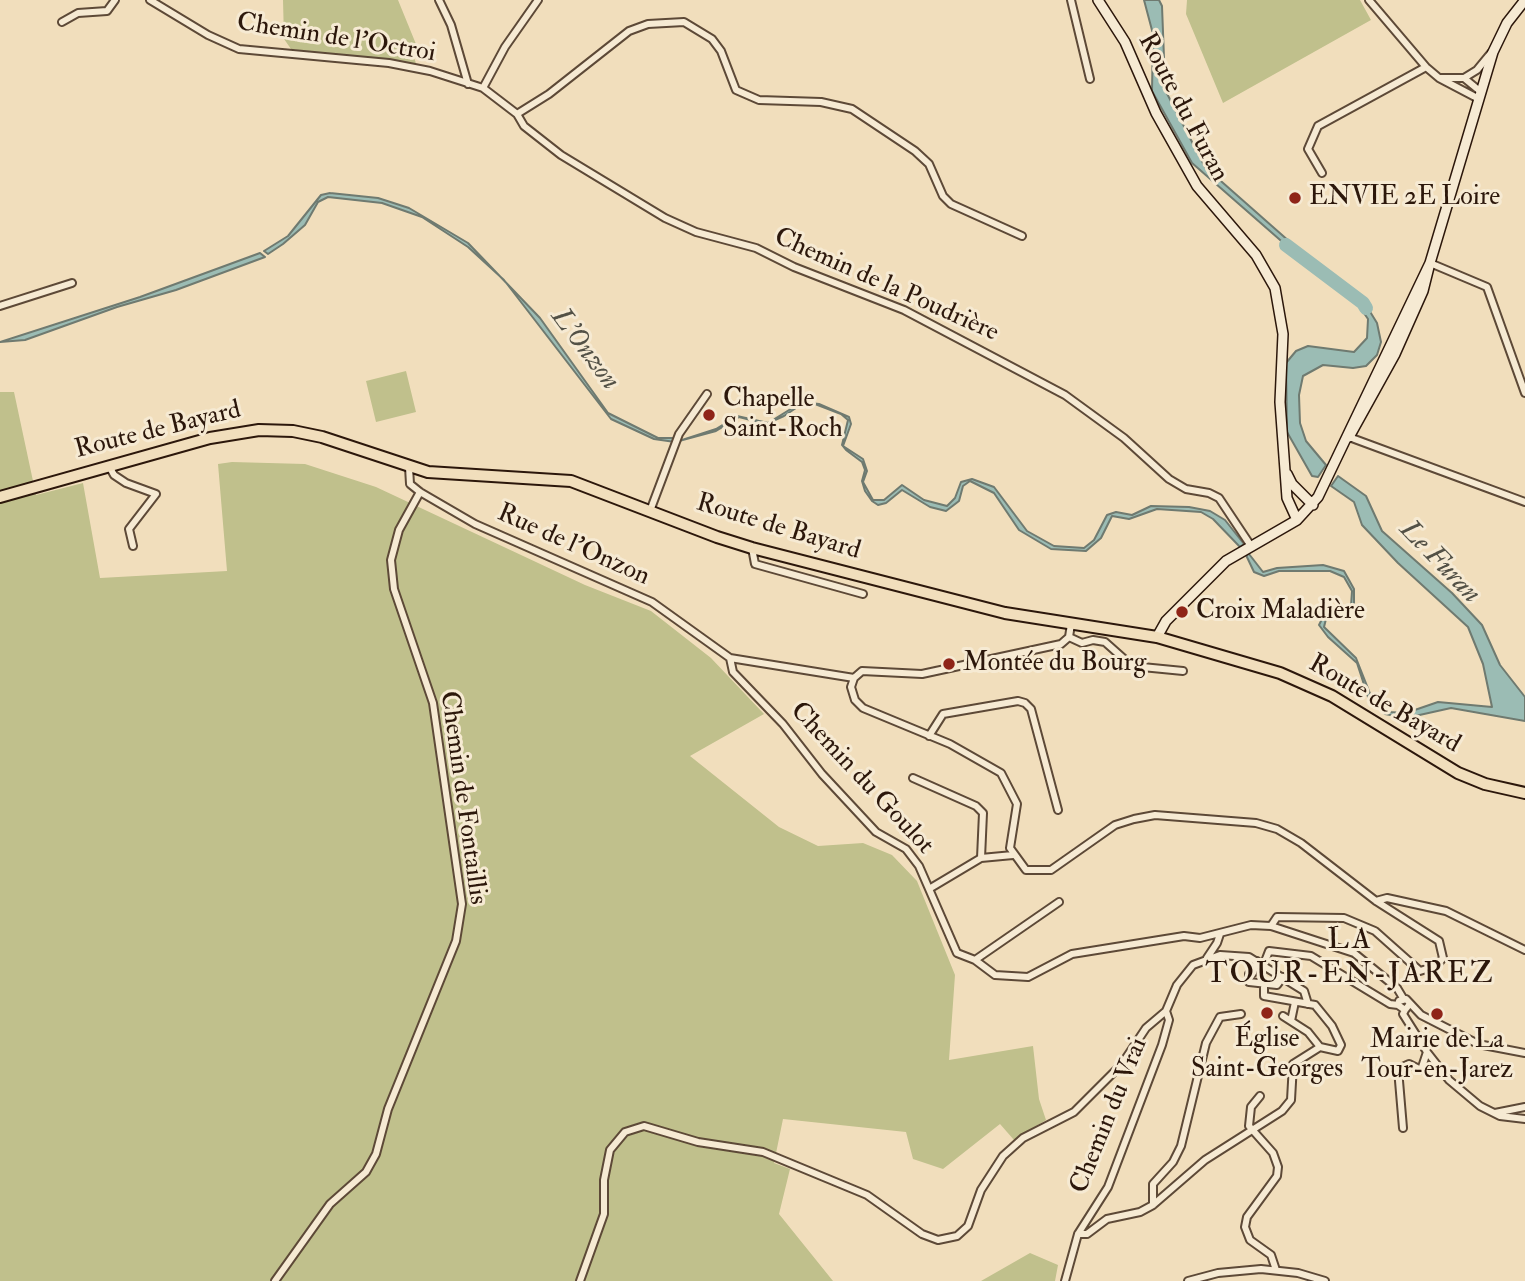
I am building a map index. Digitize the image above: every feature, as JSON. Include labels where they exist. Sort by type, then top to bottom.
[{"type":"main road","name":"Route du Furan","points":[[1098,0],[1125,42],[1156,113],[1197,186],[1256,255],[1275,288],[1283,334],[1280,402],[1287,498],[1297,520]]},
{"type":"main road","points":[[1157,637],[1164,623],[1203,581],[1226,561],[1297,520],[1313,505],[1324,487],[1395,354],[1423,291],[1493,52],[1507,23],[1525,0]]},
{"type":"main road","name":"Route de Bayard","points":[[0,497],[235,433],[276,430],[322,437],[409,467],[451,475],[571,481],[752,548],[1004,613],[1157,637],[1307,683],[1458,773],[1485,784],[1525,793]]},
{"type":"main road","points":[[1285,470],[1292,484],[1313,505]]},
{"type":"street","points":[[62,22],[78,13],[107,11],[115,0]]},
{"type":"street","name":"Chemin de l'Octroi","points":[[150,0],[208,35],[240,49],[389,63],[483,88]]},
{"type":"street","points":[[439,0],[451,25],[468,84]]},
{"type":"street","points":[[483,88],[505,47],[539,0]]},
{"type":"street","points":[[1071,0],[1090,79]]},
{"type":"street","points":[[1368,0],[1426,67],[1439,78],[1480,96]]},
{"type":"street","points":[[517,114],[549,94],[629,32],[648,24],[684,22],[712,38],[721,51],[736,90],[759,100],[821,102],[852,109],[915,151],[929,164],[943,196],[951,204],[1021,236]]},
{"type":"street","points":[[1439,78],[1464,78],[1477,70],[1493,52]]},
{"type":"street","points":[[1322,173],[1308,149],[1318,126],[1426,67]]},
{"type":"street","points":[[1464,78],[1480,96]]},
{"type":"street","name":"Chemin de la Poudrière","points":[[483,88],[517,114],[524,126],[561,155],[665,218],[696,233],[756,248],[794,267],[904,310],[1065,396],[1124,438],[1169,479],[1186,489],[1209,493],[1219,498],[1251,546]]},
{"type":"street","points":[[1430,263],[1487,287],[1525,393]]},
{"type":"street","points":[[0,306],[72,283]]},
{"type":"street","points":[[650,511],[679,434],[707,394]]},
{"type":"street","points":[[1349,437],[1525,502]]},
{"type":"street","points":[[109,466],[114,475],[126,484],[156,494],[129,529],[133,545]]},
{"type":"street","points":[[409,467],[410,484],[420,492]]},
{"type":"street","name":"Rue de l'Onzon","points":[[420,492],[475,524],[652,602],[730,658]]},
{"type":"street","name":"Chemin de Fontaillis","points":[[275,1281],[330,1204],[366,1172],[376,1154],[388,1108],[456,941],[462,904],[433,703],[394,589],[391,561],[399,530],[420,492]]},
{"type":"street","points":[[752,548],[755,564],[863,594]]},
{"type":"street","points":[[1070,624],[1069,638],[1061,644],[922,674],[862,671],[854,678],[851,687],[855,700],[863,708],[929,736],[1001,773],[1017,804],[1017,820],[1010,839],[1013,855],[1026,870],[1051,870],[1115,825],[1155,815],[1256,823],[1277,829],[1301,843],[1376,901],[1439,941],[1443,958],[1436,966],[1420,971],[1375,931],[1344,918],[1277,917],[1271,926],[1354,953],[1396,988],[1407,1007]]},
{"type":"street","points":[[1069,638],[1082,643],[1093,640],[1105,642],[1132,666],[1183,671]]},
{"type":"street","points":[[730,658],[854,678]]},
{"type":"street","name":"Chemin du Goulot","points":[[730,658],[733,672],[783,724],[822,774],[876,832],[906,849],[929,889],[957,953],[975,960],[995,975],[1016,979],[1028,977],[1072,954],[1184,936],[1200,938],[1251,925],[1271,926]]},
{"type":"street","points":[[929,736],[943,714],[1018,701],[1025,703],[1031,709],[1058,810]]},
{"type":"street","points":[[913,778],[976,806],[983,813],[981,858]]},
{"type":"street","points":[[929,889],[981,858],[1013,855]]},
{"type":"street","points":[[1376,901],[1387,898],[1446,911],[1525,950]]},
{"type":"street","points":[[975,960],[1059,902]]},
{"type":"street","points":[[1206,959],[1220,934]]},
{"type":"street","points":[[1283,977],[1277,985],[1249,982],[1249,974],[1253,973],[1269,950],[1311,956],[1390,1004],[1407,1007],[1478,1044],[1525,1054]]},
{"type":"street","points":[[580,1281],[604,1214],[604,1180],[610,1150],[625,1132],[643,1126],[698,1142],[763,1152],[867,1195],[922,1234],[938,1240],[957,1236],[968,1226],[981,1190],[1003,1156],[1023,1138],[1074,1112],[1122,1064],[1146,1028],[1166,1011],[1186,972],[1206,959],[1220,954],[1260,962],[1304,991],[1308,1004]]},
{"type":"street","points":[[1264,985],[1264,996],[1315,1005],[1332,1027],[1341,1045],[1338,1051],[1320,1047],[1308,1032],[1283,1016]]},
{"type":"street","points":[[1398,1005],[1403,998]]},
{"type":"street","points":[[1291,1021],[1295,1002]]},
{"type":"street","points":[[1407,1007],[1403,1014],[1449,1080],[1495,1113],[1525,1119]]},
{"type":"street","name":"Chemin du Vrai","points":[[1065,1281],[1077,1234],[1108,1186],[1162,1045],[1169,1020],[1166,1011]]},
{"type":"street","points":[[1153,1205],[1153,1184],[1173,1162],[1181,1146],[1206,1042],[1220,1017],[1241,1014]]},
{"type":"street","points":[[1077,1234],[1087,1234],[1107,1219],[1140,1212],[1153,1205],[1196,1167],[1282,1111],[1291,1100],[1293,1064],[1320,1047]]},
{"type":"street","points":[[1403,1128],[1398,1069],[1409,1064],[1421,1070],[1427,1052]]},
{"type":"street","points":[[1260,1096],[1248,1115],[1253,1131],[1273,1153],[1278,1167],[1274,1182],[1247,1217],[1245,1233],[1268,1252],[1276,1270]]},
{"type":"street","points":[[1495,1113],[1525,1107]]},
{"type":"street","points":[[1188,1281],[1235,1271],[1276,1270],[1325,1281]]},
{"type":"green space","points":[[283,0],[398,0],[418,49],[412,52],[417,66],[291,49],[284,39]]},
{"type":"green space","points":[[1187,0],[1360,0],[1371,20],[1223,103],[1186,14]]},
{"type":"green space","points":[[406,371],[416,412],[376,422],[366,381]]},
{"type":"green space","points":[[0,392],[14,392],[36,495],[83,483],[100,578],[227,571],[218,464],[305,464],[376,487],[585,585],[651,611],[711,658],[764,714],[690,756],[779,827],[818,846],[863,843],[892,855],[917,881],[955,975],[949,1060],[1033,1046],[1039,1099],[1046,1120],[1014,1140],[1000,1124],[943,1169],[913,1159],[906,1132],[783,1119],[774,1163],[790,1169],[779,1214],[833,1281],[0,1281]]},
{"type":"green space","points":[[1030,1253],[1058,1265],[1055,1281],[981,1281]]},
{"type":"water","points":[[1144,0],[1159,0],[1162,6],[1164,58],[1161,82],[1205,167],[1307,257],[1361,297],[1377,323],[1381,342],[1377,355],[1366,366],[1353,368],[1323,365],[1303,376],[1299,395],[1300,423],[1306,441],[1326,465],[1318,477],[1312,476],[1287,432],[1286,363],[1296,351],[1308,346],[1354,352],[1367,338],[1368,319],[1350,293],[1295,253],[1192,163],[1152,91],[1153,34]]},
{"type":"water","points":[[330,193],[378,198],[409,208],[468,243],[500,276],[468,247],[422,217],[382,203],[328,197],[318,202],[305,225],[283,244],[268,254],[264,251],[288,236],[321,195]]},
{"type":"water","points":[[260,253],[265,257],[176,290],[117,307],[25,340],[0,342],[140,297]]},
{"type":"water","points":[[506,283],[540,318],[608,413],[658,438],[677,438],[675,442],[654,439],[611,419]]},
{"type":"water","points":[[802,402],[819,404],[849,417],[851,424],[843,446],[863,459],[867,471],[863,482],[873,500],[884,500],[902,485],[924,500],[947,506],[955,498],[961,482],[972,479],[994,487],[1027,531],[1054,546],[1084,548],[1094,540],[1107,515],[1116,512],[1132,515],[1151,506],[1189,507],[1210,511],[1225,520],[1244,544],[1240,547],[1213,519],[1201,512],[1157,509],[1129,519],[1112,516],[1101,538],[1086,551],[1051,549],[1019,530],[994,493],[970,481],[963,486],[959,501],[946,511],[930,507],[902,490],[886,503],[878,505],[872,501],[865,491],[862,481],[865,470],[862,462],[846,450],[842,445],[848,420],[841,414],[815,404],[802,404],[784,416],[766,424],[739,417],[716,431],[679,441],[716,429],[737,416],[768,423]]},
{"type":"water","points":[[1338,476],[1366,496],[1382,531],[1452,593],[1482,625],[1500,665],[1525,697],[1525,721],[1451,708],[1406,718],[1385,714],[1369,700],[1357,663],[1328,637],[1319,625],[1323,617],[1351,606],[1352,591],[1344,577],[1330,571],[1279,571],[1264,576],[1254,572],[1246,555],[1249,554],[1263,572],[1277,568],[1323,565],[1344,571],[1354,589],[1354,608],[1326,619],[1324,627],[1356,658],[1371,696],[1388,712],[1406,713],[1438,702],[1492,707],[1483,664],[1468,627],[1398,563],[1362,525],[1354,502],[1331,486]]},
{"type":"waterway","name":"Le Furan","points":[[1286,245],[1366,308]]},
{"type":"place","name":"ENVIE 2E Loire","points":[[1295,198]]},
{"type":"place","name":"Chapelle Saint-Roch","points":[[709,415]]},
{"type":"place","name":"Croix Maladière","points":[[1182,612]]},
{"type":"place","name":"Montée du Bourg","points":[[949,664]]},
{"type":"place","name":"Église Saint-Georges","points":[[1267,1013]]},
{"type":"place","name":"Mairie de La Tour-en-Jarez","points":[[1437,1014]]},
{"type":"district","name":"LA TOUR-EN-JAREZ","points":[[1350,960]]},
{"type":"water label","name":"L'Onzon","points":[[584,350]]}]
